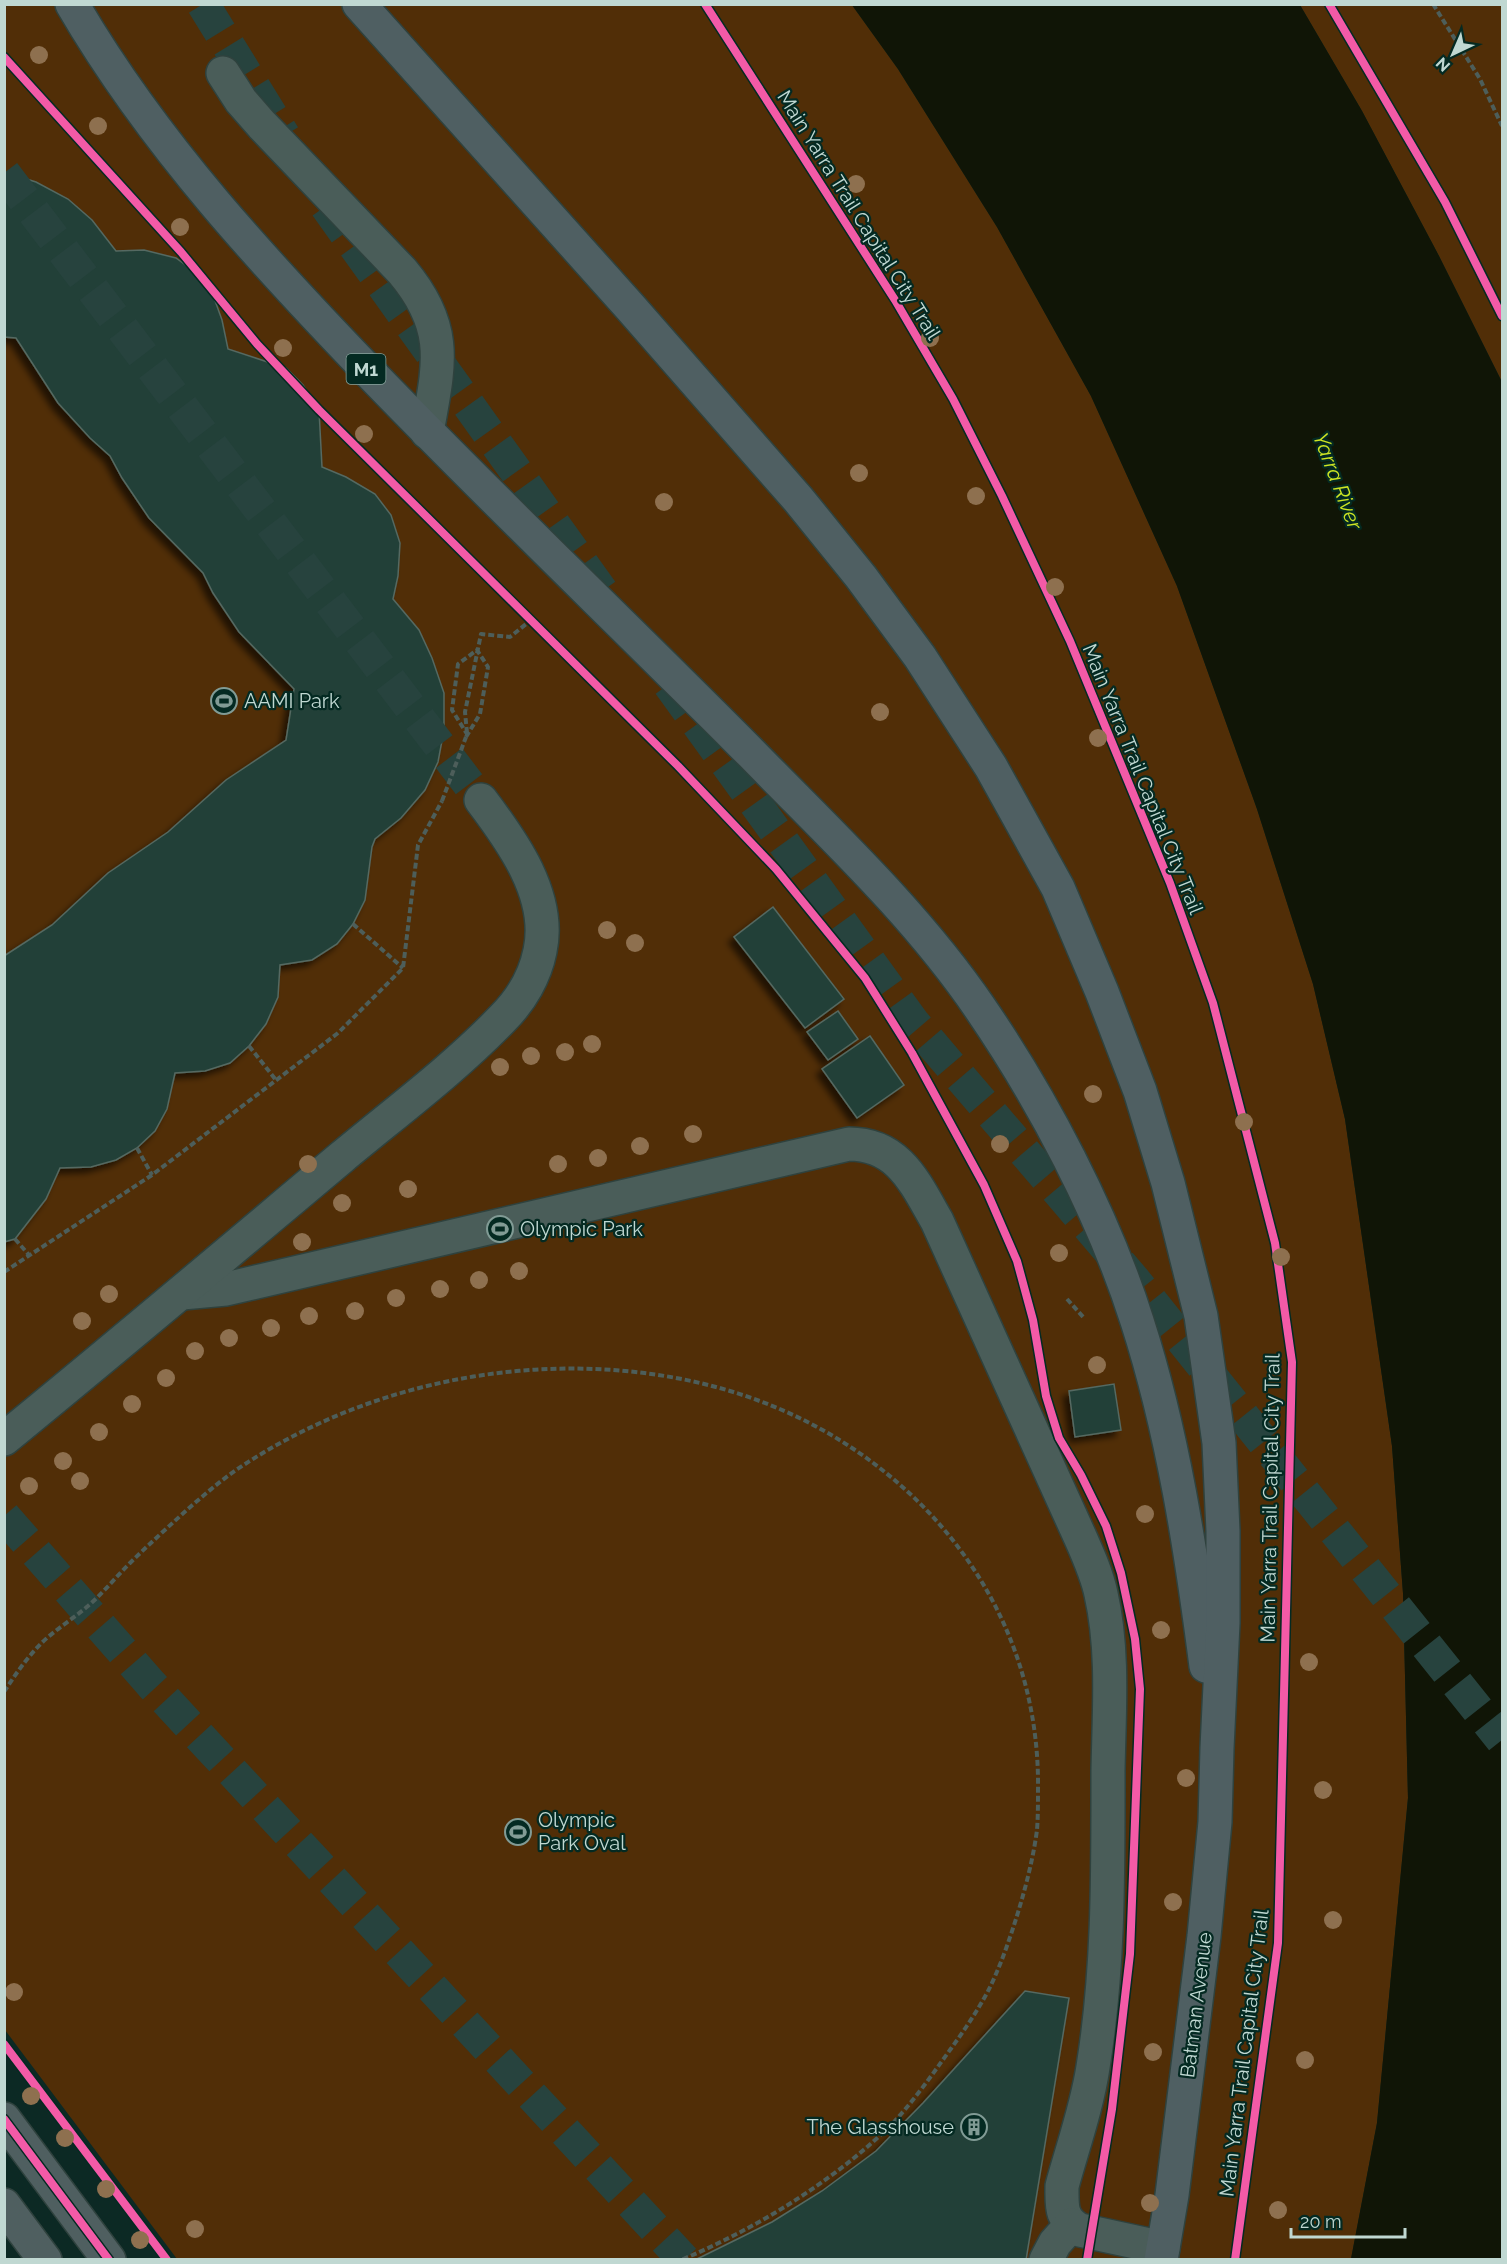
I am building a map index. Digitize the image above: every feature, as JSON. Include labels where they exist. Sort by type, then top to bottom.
[{"type":"highway","name":"M1","points":[[72,4],[143,111],[217,208],[306,307],[427,432],[699,700],[878,882],[936,950],[979,1006],[1026,1081],[1071,1161],[1110,1250],[1137,1320],[1160,1403],[1182,1503],[1217,1748]]},
{"type":"highway","points":[[359,4],[632,308],[798,499],[861,577],[920,657],[991,767],[1058,888],[1102,992],[1140,1091],[1168,1183],[1201,1316],[1219,1443],[1223,1531],[1223,1623],[1217,1748]]},
{"type":"highway","name":"Batman Avenue","points":[[1162,2254],[1172,2195],[1204,1936],[1215,1822],[1217,1748]]},
{"type":"main road","points":[[4,2119],[109,2259]]},
{"type":"main road","points":[[4,2205],[45,2259]]},
{"type":"lane","points":[[223,73],[241,101],[262,125],[402,271],[422,297],[433,322],[438,349],[427,432]]},
{"type":"lane","points":[[4,1439],[182,1293],[451,1066],[504,1016],[530,982],[541,950],[542,917],[533,887],[519,854],[481,800]]},
{"type":"lane","points":[[182,1293],[226,1288],[849,1144],[867,1144],[891,1155],[916,1184],[936,1221],[1095,1570],[1106,1621],[1109,1686],[1108,1897],[1098,2036],[1093,2070],[1062,2186],[1062,2204],[1064,2216],[1071,2225],[1080,2230],[1162,2254]]},
{"type":"lane","points":[[1046,2259],[1055,2243],[1071,2225]]},
{"type":"path","points":[[1433,4],[1480,79],[1503,126]]},
{"type":"path","points":[[523,612],[539,628]]},
{"type":"path","points":[[466,735],[465,712],[481,634],[510,637],[531,620]]},
{"type":"path","points":[[4,1272],[152,1175],[338,1033],[403,968],[418,845],[442,801],[466,735],[480,714],[488,667],[477,650]]},
{"type":"path","points":[[466,735],[452,710],[458,664],[477,650]]},
{"type":"path","points":[[353,924],[403,968]]},
{"type":"path","points":[[249,1047],[276,1080]]},
{"type":"path","points":[[137,1148],[152,1175]]},
{"type":"path","points":[[15,1239],[29,1256]]},
{"type":"path","points":[[1067,1299],[1084,1318]]},
{"type":"path","points":[[5,1692],[24,1662],[45,1640],[91,1604],[133,1560],[235,1471],[310,1427],[375,1401],[437,1383],[512,1370],[592,1367],[650,1373],[710,1385],[762,1401],[809,1422],[882,1468],[931,1514],[975,1569],[1005,1625],[1026,1680],[1035,1728],[1038,1774],[1037,1827],[1027,1885],[1008,1946],[988,1992],[946,2056],[893,2123],[849,2160],[783,2209],[724,2242],[681,2259]]},
{"type":"shaded area","name":"Olympic Park","points":[[5,5],[852,5],[898,69],[997,227],[1091,396],[1177,586],[1257,809],[1313,984],[1345,1119],[1392,1446],[1403,1593],[1408,1798],[1377,2123],[1351,2259],[177,2259],[5,2030]]},
{"type":"shaded area","points":[[1300,5],[1502,5],[1502,382],[1439,256],[1362,111]]},
{"type":"water","name":"Yarra River","points":[[852,5],[1300,5],[1362,111],[1439,256],[1502,382],[1502,2259],[1351,2259],[1377,2123],[1408,1798],[1403,1593],[1392,1446],[1345,1119],[1313,984],[1257,809],[1177,586],[1091,396],[997,227],[898,69]]},
{"type":"building","name":"AAMI Park","points":[[4,172],[36,182],[68,199],[92,220],[116,251],[144,250],[176,258],[195,272],[213,295],[222,320],[228,349],[286,368],[303,385],[319,410],[322,467],[346,477],[375,494],[391,515],[400,543],[398,576],[393,599],[419,630],[432,658],[444,693],[444,730],[438,762],[425,790],[401,818],[375,839],[365,900],[353,924],[337,944],[312,960],[280,965],[278,997],[266,1024],[249,1046],[230,1063],[205,1071],[175,1073],[167,1109],[155,1131],[137,1148],[116,1160],[91,1167],[60,1168],[46,1199],[15,1239],[4,1242],[4,956],[52,925],[108,873],[168,832],[226,780],[286,740],[294,689],[239,632],[213,593],[203,573],[149,518],[110,456],[58,403],[16,338],[4,337]]},
{"type":"building","points":[[773,907],[844,999],[805,1028],[734,937]]},
{"type":"building","points":[[838,1011],[858,1039],[828,1060],[807,1032]]},
{"type":"building","points":[[870,1036],[904,1085],[857,1118],[822,1069]]},
{"type":"building","points":[[1114,1384],[1121,1430],[1075,1437],[1069,1391]]},
{"type":"building","name":"The Glasshouse","points":[[1025,1991],[1069,1998],[1026,2260],[695,2260],[772,2222],[822,2191],[876,2151]]},
{"type":"tunnel","points":[[203,4],[284,136]]},
{"type":"tunnel","points":[[4,173],[481,800]]},
{"type":"tunnel","points":[[326,206],[603,593]]},
{"type":"tunnel","points":[[669,684],[913,1022],[1135,1281],[1502,1740]]},
{"type":"tunnel","points":[[4,1516],[151,1684],[684,2260]]},
{"type":"cycle path","name":"Main Yarra Trail Capital City Trail","points":[[705,4],[895,300],[953,399],[1002,496],[1070,641],[1170,883],[1213,1003],[1275,1243],[1292,1362],[1278,1943],[1235,2260]]},
{"type":"cycle path","points":[[1329,4],[1445,202],[1502,316]]},
{"type":"cycle path","points":[[4,57],[181,252],[257,344],[319,410],[678,766],[776,869],[865,978],[912,1053],[984,1185],[1017,1261],[1033,1320],[1046,1396],[1059,1438],[1081,1475],[1106,1526],[1121,1573],[1135,1639],[1140,1689],[1130,1954],[1112,2109],[1087,2260]]},
{"type":"cycle path","points":[[4,2044],[167,2260]]},
{"type":"cycle path","points":[[4,2119],[109,2260]]},
{"type":"place","name":"AAMI Park","points":[[224,701]]},
{"type":"place","name":"Olympic Park","points":[[500,1229]]},
{"type":"place","name":"Olympic Park Oval","points":[[518,1832]]},
{"type":"place","name":"The Glasshouse","points":[[974,2127]]}]
